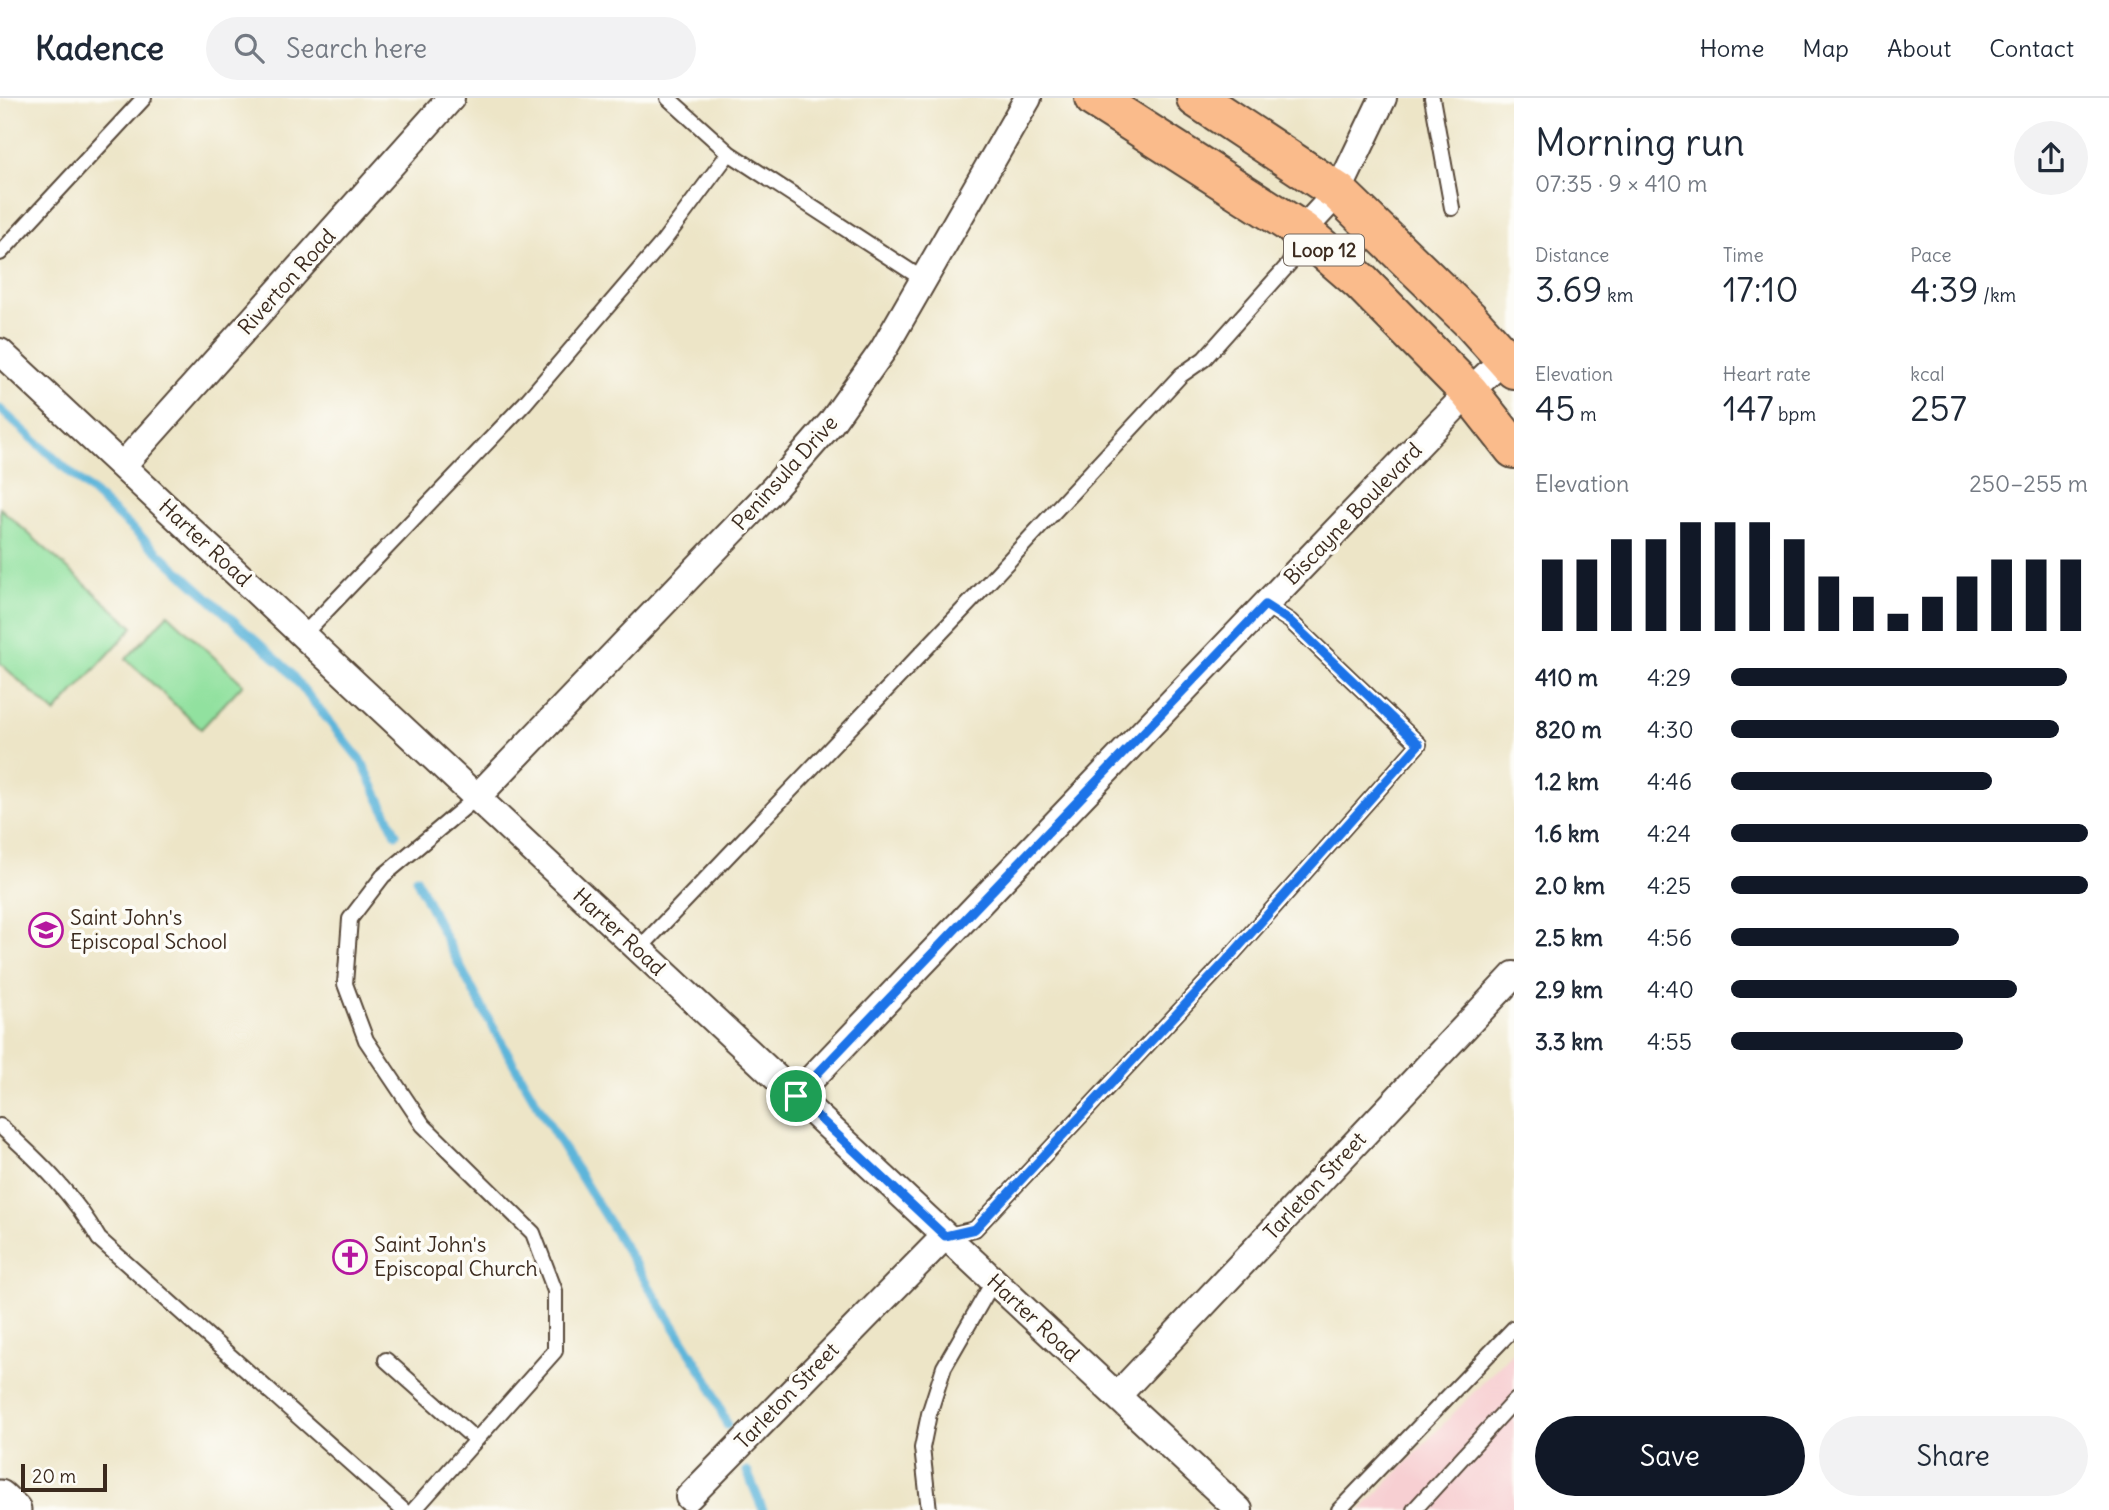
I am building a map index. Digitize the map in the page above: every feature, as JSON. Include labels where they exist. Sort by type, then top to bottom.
[{"type":"main road","name":"Loop 12","points":[[1094,98],[1302,231],[1360,281],[1469,392],[1514,449]]},
{"type":"main road","name":"Loop 12","points":[[1196,98],[1338,192],[1469,319],[1510,364]]},
{"type":"street","name":"Riverton Road","points":[[122,466],[451,98]]},
{"type":"street","name":"Peninsula Drive","points":[[476,798],[775,487],[831,423],[883,350],[1028,98]]},
{"type":"street","points":[[1302,231],[1338,192],[1383,98]]},
{"type":"street","name":"Harter Road","points":[[0,352],[1239,1510]]},
{"type":"street","name":"Biscayne Boulevard","points":[[796,1096],[1469,392],[1510,364]]},
{"type":"street","name":"Tarleton Street","points":[[1117,1396],[1514,975]]},
{"type":"street","name":"Tarleton Street","points":[[689,1497],[945,1236]]},
{"type":"street","points":[[0,1497],[14,1510]]},
{"type":"lane","points":[[0,253],[144,98]]},
{"type":"lane","points":[[668,98],[729,153],[924,279]]},
{"type":"lane","points":[[1433,98],[1452,208]]},
{"type":"lane","points":[[303,635],[525,403],[662,243],[729,153]]},
{"type":"lane","points":[[638,950],[976,596],[1181,375],[1204,359],[1289,264],[1302,231]]},
{"type":"lane","points":[[945,1236],[975,1229],[1227,960],[1419,744],[1290,621],[1265,605]]},
{"type":"lane","points":[[414,1510],[555,1351],[555,1290],[533,1233],[423,1125],[366,1040],[345,984],[350,919],[383,876],[476,798]]},
{"type":"lane","points":[[0,1126],[38,1160],[83,1211],[99,1239],[403,1510]]},
{"type":"lane","points":[[929,1510],[922,1448],[929,1414],[944,1367],[993,1282]]},
{"type":"lane","points":[[1339,1510],[1514,1328]]},
{"type":"lane","points":[[386,1360],[476,1440]]},
{"type":"lane","points":[[1414,1510],[1514,1401]]},
{"type":"shaded area","points":[[1514,1350],[1514,1510],[1361,1510]]},
{"type":"green space","points":[[0,508],[133,627],[55,713],[0,663]]},
{"type":"green space","points":[[168,614],[243,684],[201,729],[126,659]]},
{"type":"waterway","points":[[0,409],[286,668],[362,762],[396,834]]},
{"type":"waterway","points":[[416,878],[482,1008],[555,1134],[709,1382],[727,1425]]},
{"type":"waterway","points":[[747,1471],[763,1510]]},
{"type":"place","name":"Saint John's Episcopal School","points":[[46,930]]},
{"type":"place","name":"Saint John's Episcopal Church","points":[[350,1257]]},
{"type":"route","points":[[1265,605],[1290,621],[1419,744],[1227,960],[975,1229],[945,1236],[796,1096],[1265,605]]}]
